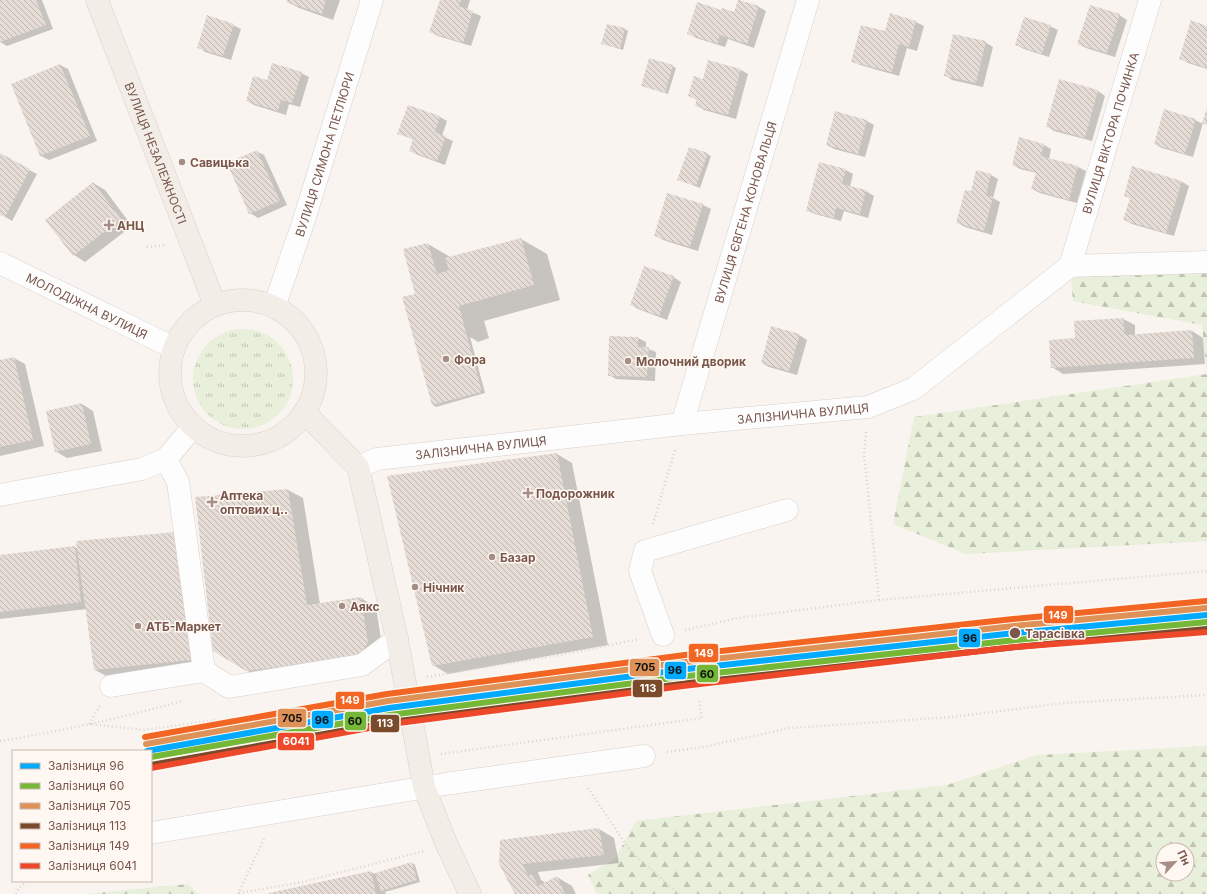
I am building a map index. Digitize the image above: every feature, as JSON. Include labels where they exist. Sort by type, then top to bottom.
[{"type":"main road","name":"ВУЛИЦЯ НЕЗАЛЕЖНОСТІ","points":[[97,0],[215,305]]},
{"type":"main road","points":[[239,299],[255,301],[274,307],[294,321],[308,341],[315,365],[314,390],[304,412],[290,428],[272,440],[252,446],[231,445],[211,439],[193,426],[180,410],[172,390],[170,369],[174,348],[183,330],[197,316],[215,305],[239,299]]},
{"type":"main road","points":[[304,412],[358,467],[397,639],[424,787],[446,843],[470,894]]},
{"type":"street","name":"ВУЛИЦЯ СИМОНА ПЕТЛЮРИ","points":[[274,307],[303,223],[372,0]]},
{"type":"street","name":"ВУЛИЦЯ ЄВГЕНА КОНОВАЛЬЦЯ","points":[[682,424],[808,0]]},
{"type":"street","name":"ВУЛИЦЯ ВІКТОРА ПОЧИНКА","points":[[1070,266],[1150,0]]},
{"type":"street","points":[[1070,266],[1207,262]]},
{"type":"street","name":"МОЛОДІЖНА ВУЛИЦЯ","points":[[0,263],[174,348]]},
{"type":"street","name":"ЗАЛІЗНИЧНА ВУЛИЦЯ","points":[[358,467],[377,459],[682,424],[868,407],[913,389],[1070,266]]},
{"type":"street","points":[[0,495],[142,469],[166,459],[193,426]]},
{"type":"street","points":[[166,459],[178,482],[204,671]]},
{"type":"street","points":[[663,635],[640,571],[645,551],[787,510]]},
{"type":"street","points":[[111,686],[204,671],[228,687],[346,668],[362,665],[397,639]]},
{"type":"street","points":[[152,833],[424,787],[644,756]]},
{"type":"path","points":[[868,407],[864,453],[879,600]]},
{"type":"path","points":[[645,551],[682,424]]},
{"type":"path","points":[[422,678],[576,652],[663,635],[738,618],[879,600],[1207,572]]},
{"type":"path","points":[[644,756],[703,747],[790,728],[952,717],[1064,703],[1207,695]]},
{"type":"path","points":[[89,724],[143,730],[387,698]]},
{"type":"path","points":[[0,741],[46,734],[158,708],[186,699]]},
{"type":"path","points":[[437,755],[702,718],[699,701]]},
{"type":"path","points":[[574,765],[631,852],[679,894]]},
{"type":"path","points":[[239,894],[277,811]]},
{"type":"path","points":[[239,894],[303,882],[428,850]]},
{"type":"path","points":[[16,894],[26,882]]},
{"type":"green space","points":[[1207,259],[1207,374],[1202,325],[1073,301],[1070,266]]},
{"type":"green space","points":[[243,329],[262,333],[278,344],[289,360],[293,379],[289,398],[278,414],[262,425],[243,429],[224,425],[208,414],[197,398],[193,379],[197,360],[208,344],[224,333]]},
{"type":"green space","points":[[1207,374],[1207,541],[966,554],[893,524],[914,417]]},
{"type":"green space","points":[[1207,746],[1207,894],[597,894],[588,875],[615,859],[636,821],[947,785],[1037,755]]},
{"type":"green space","points":[[188,884],[198,894],[85,894]]},
{"type":"building","points":[[0,0],[36,0],[46,25],[0,42]]},
{"type":"building","points":[[287,0],[326,0],[322,14],[286,2]]},
{"type":"building","points":[[440,0],[461,0],[459,6],[473,11],[463,43],[429,32]]},
{"type":"building","points":[[738,0],[759,6],[747,44],[720,35],[717,44],[687,34],[697,2],[721,10],[722,8],[734,12]]},
{"type":"building","points":[[1090,5],[1120,14],[1107,53],[1077,44]]},
{"type":"building","points":[[890,13],[916,21],[909,47],[899,44],[892,72],[851,62],[861,25],[885,31]]},
{"type":"building","points":[[207,15],[234,24],[223,56],[197,48]]},
{"type":"building","points":[[1024,17],[1051,25],[1042,54],[1015,45]]},
{"type":"building","points":[[1191,20],[1207,26],[1207,68],[1179,59]]},
{"type":"building","points":[[607,24],[625,28],[620,49],[601,44]]},
{"type":"building","points":[[953,34],[986,41],[976,83],[944,76]]},
{"type":"building","points":[[649,58],[673,65],[665,93],[641,86]]},
{"type":"building","points":[[708,60],[741,69],[728,115],[695,106],[697,99],[688,96],[694,76],[703,79]]},
{"type":"building","points":[[272,63],[302,72],[292,103],[281,100],[278,111],[246,101],[253,76],[267,80]]},
{"type":"building","points":[[60,64],[90,136],[40,156],[11,84]]},
{"type":"building","points":[[1059,79],[1098,90],[1085,138],[1046,127]]},
{"type":"building","points":[[408,105],[440,116],[435,132],[446,136],[437,161],[409,151],[413,139],[397,134]]},
{"type":"building","points":[[1207,108],[1207,125],[1202,123]]},
{"type":"building","points":[[1164,109],[1196,119],[1185,154],[1154,144]]},
{"type":"building","points":[[835,111],[867,120],[858,154],[826,145]]},
{"type":"building","points":[[1019,137],[1044,144],[1041,156],[1078,166],[1069,200],[1031,189],[1036,172],[1012,165]]},
{"type":"building","points":[[689,147],[708,153],[696,186],[677,180]]},
{"type":"building","points":[[257,150],[280,201],[249,214],[227,163]]},
{"type":"building","points":[[0,153],[30,169],[5,217],[0,215]]},
{"type":"building","points":[[819,162],[846,169],[842,184],[866,190],[860,214],[836,208],[834,218],[806,211]]},
{"type":"building","points":[[1132,166],[1182,181],[1166,233],[1123,220],[1130,198],[1124,196]]},
{"type":"building","points":[[976,170],[991,174],[986,195],[993,197],[984,231],[956,223],[965,190],[971,191]]},
{"type":"building","points":[[93,182],[121,219],[73,256],[45,220]]},
{"type":"building","points":[[667,193],[703,204],[690,247],[654,236]]},
{"type":"building","points":[[521,238],[534,285],[459,306],[482,392],[432,405],[402,297],[415,294],[403,249],[428,243],[437,274],[449,270],[445,258]]},
{"type":"building","points":[[644,266],[674,276],[659,316],[630,305]]},
{"type":"building","points":[[1123,318],[1125,335],[1192,330],[1194,358],[1051,368],[1049,340],[1075,338],[1074,321]]},
{"type":"building","points":[[771,326],[800,334],[789,371],[761,363]]},
{"type":"building","name":"Молочний дворик","points":[[609,336],[638,337],[638,347],[649,347],[647,377],[608,376]]},
{"type":"building","points":[[14,357],[33,440],[0,447],[0,360]]},
{"type":"building","points":[[82,403],[91,444],[55,452],[46,411]]},
{"type":"building","name":"Базар","points":[[557,453],[593,637],[432,666],[387,476]]},
{"type":"building","points":[[288,489],[307,605],[361,597],[368,643],[357,657],[246,671],[213,651],[195,497]]},
{"type":"building","name":"АТБ-Маркет","points":[[176,532],[191,660],[94,670],[76,541]]},
{"type":"building","points":[[75,546],[81,602],[0,612],[0,555]]},
{"type":"building","points":[[599,828],[604,855],[523,864],[528,876],[532,874],[538,886],[557,876],[565,894],[515,894],[499,864],[500,840]]},
{"type":"building","points":[[412,862],[417,880],[381,891],[375,873]]},
{"type":"building","points":[[371,871],[376,894],[269,894],[269,893]]},
{"type":"rail line","name":"149","points":[[145,737],[387,694],[685,655],[1013,619],[1206,601]]},
{"type":"rail line","name":"705","points":[[146,744],[388,701],[686,662],[1014,626],[1206,608]]},
{"type":"rail line","name":"96","points":[[152,750],[389,708],[687,669],[1015,633],[1207,615]]},
{"type":"rail line","name":"60","points":[[152,757],[390,715],[688,676],[1016,640],[1207,622]]},
{"type":"rail line","name":"113","points":[[152,765],[391,722],[689,683],[1016,647],[1207,629]]},
{"type":"rail line","name":"6041","points":[[152,768],[391,724],[683,686],[1015,647],[1207,632]]},
{"type":"place","name":"Савицька","points":[[182,162]]},
{"type":"place","name":"АНЦ","points":[[109,225]]},
{"type":"place","name":"Фора","points":[[446,359]]},
{"type":"place","name":"Молочний дворик","points":[[628,361]]},
{"type":"place","name":"Подорожник","points":[[528,493]]},
{"type":"place","name":"Аптека оптових ц‥","points":[[212,502]]},
{"type":"place","name":"Базар","points":[[492,557]]},
{"type":"place","name":"Нічник","points":[[415,587]]},
{"type":"place","name":"Аякс","points":[[342,606]]},
{"type":"place","name":"АТБ-Маркет","points":[[138,626]]},
{"type":"place","name":"Тарасівка","points":[[1015,633]]}]
